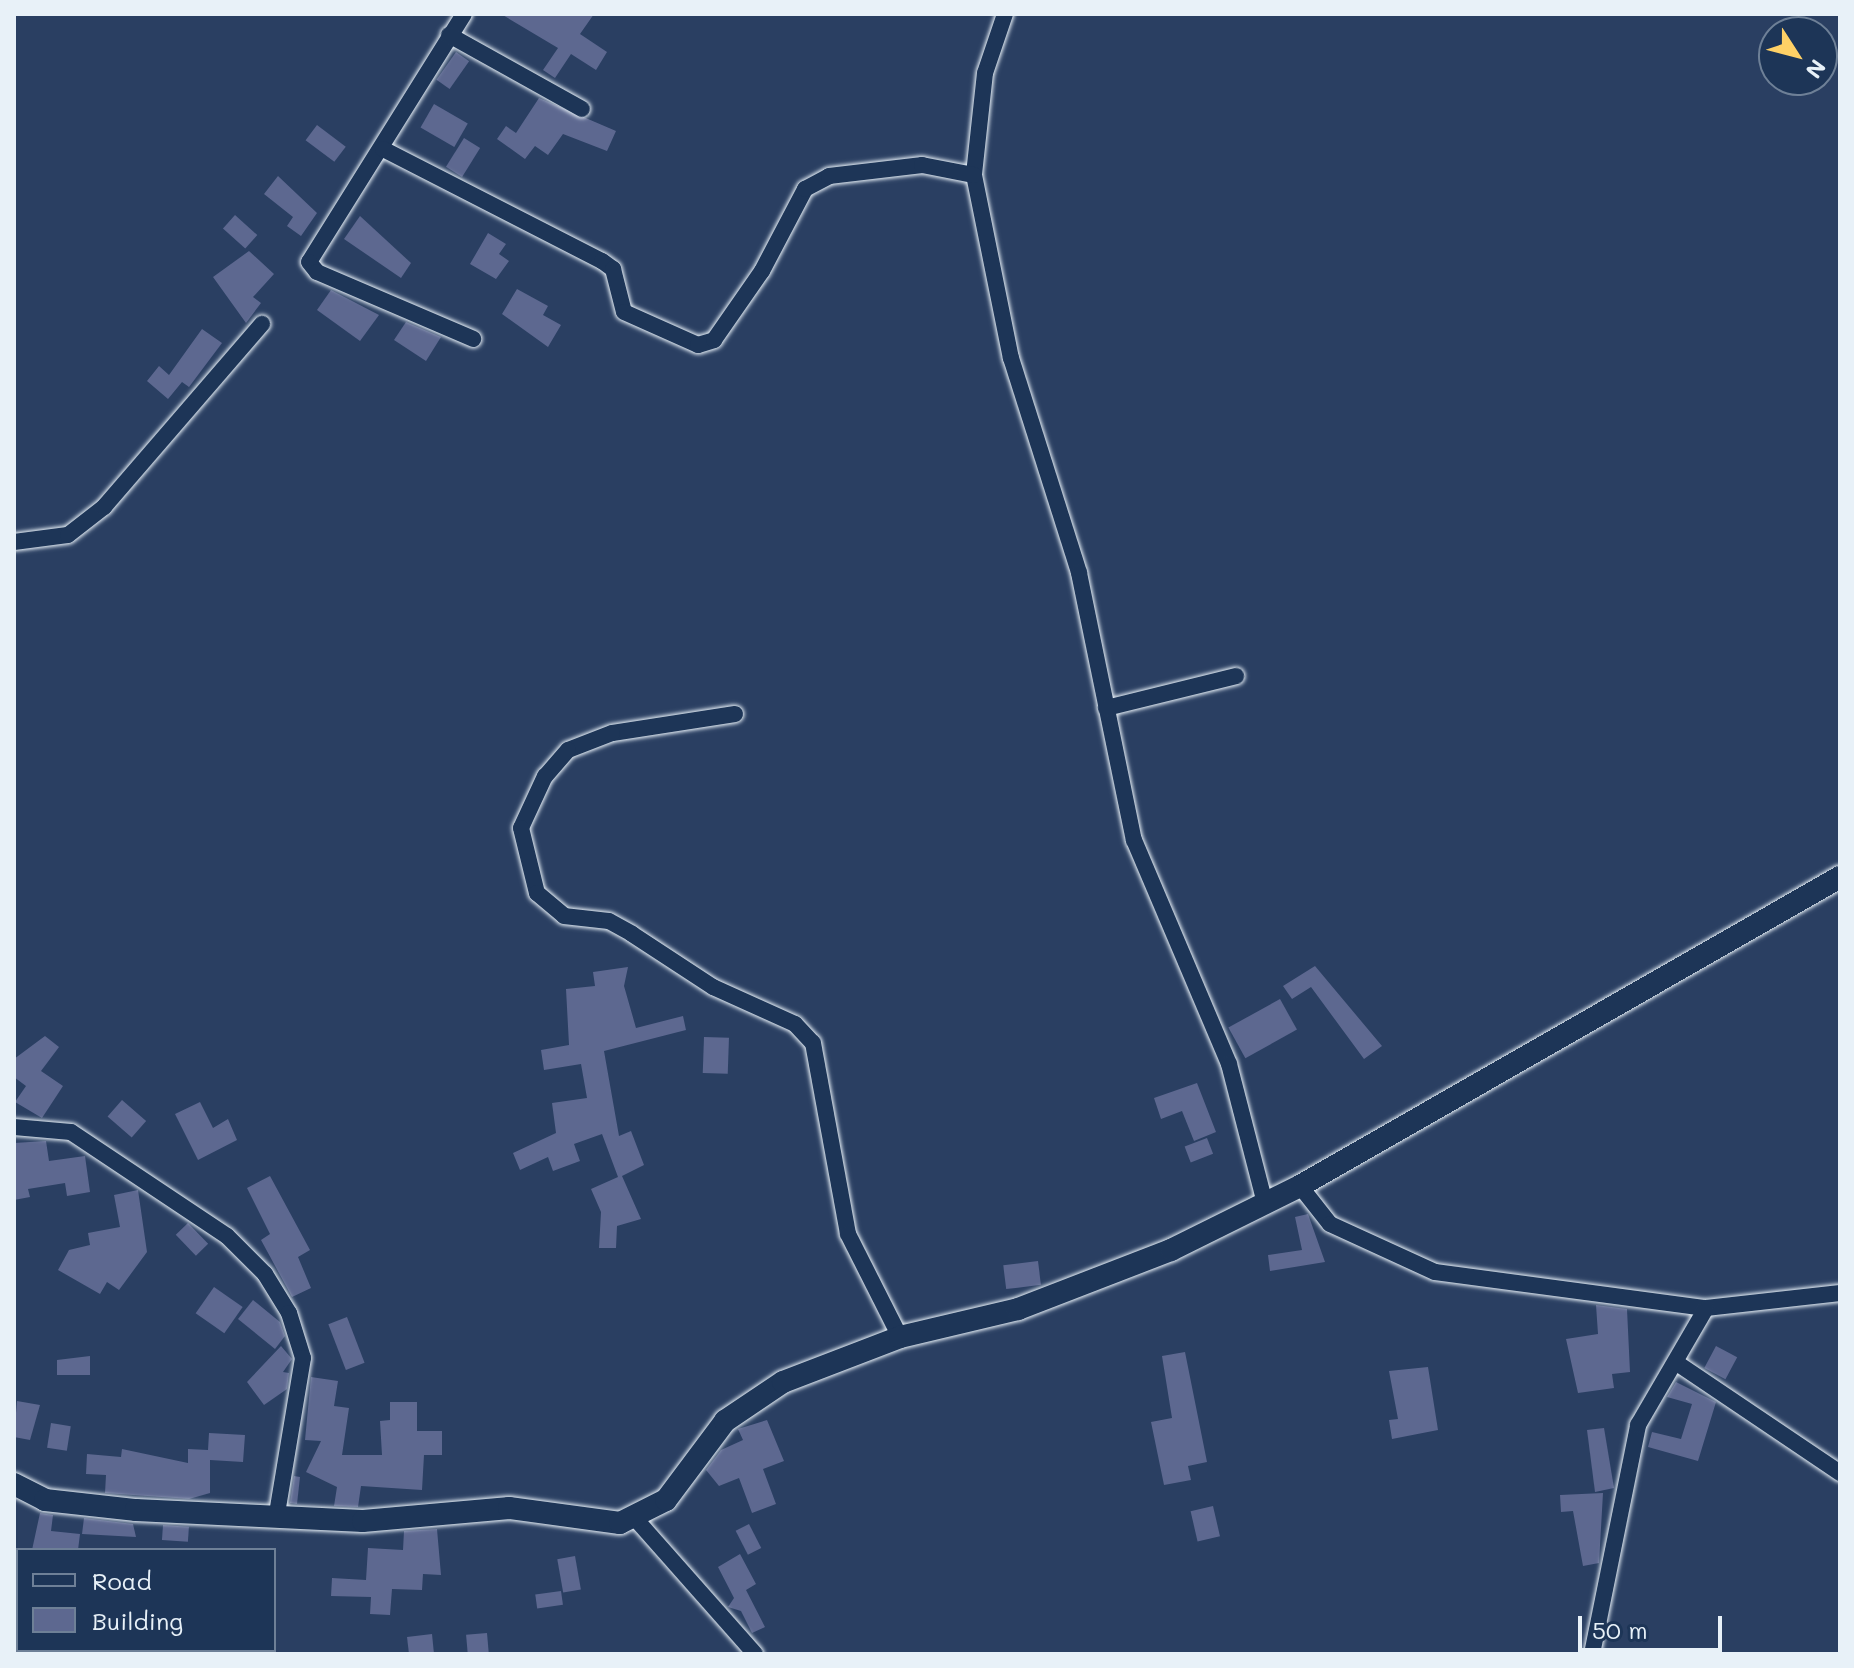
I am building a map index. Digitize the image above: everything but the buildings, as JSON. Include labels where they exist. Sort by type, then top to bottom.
[{"type":"street","points":[[464,14],[383,149],[309,262],[317,272],[473,339]]},
{"type":"street","points":[[1005,14],[985,73],[974,175],[1011,358],[1079,573],[1134,840],[1229,1064],[1265,1203]]},
{"type":"street","points":[[449,35],[582,109]]},
{"type":"street","points":[[383,149],[602,261],[613,269],[624,312],[698,345],[714,340],[762,271],[805,189],[829,176],[922,165],[974,175]]},
{"type":"street","points":[[14,542],[68,535],[104,507],[262,324]]},
{"type":"street","points":[[1106,708],[1236,676]]},
{"type":"street","points":[[735,714],[612,733],[568,750],[545,776],[521,828],[537,893],[564,916],[609,921],[713,987],[795,1024],[813,1043],[848,1234],[900,1337]]},
{"type":"street","points":[[14,1484],[45,1500],[363,1521],[509,1508],[577,1522],[633,1516],[666,1500],[725,1421],[783,1382],[900,1337],[1018,1309],[1171,1250],[1300,1186],[1840,877]]},
{"type":"street","points":[[14,1127],[71,1132],[227,1236],[265,1274],[289,1313],[303,1358],[277,1514]]},
{"type":"street","points":[[1300,1186],[1330,1224],[1435,1272],[1706,1308],[1840,1293]]},
{"type":"street","points":[[1592,1654],[1638,1425],[1677,1363],[1706,1308]]},
{"type":"street","points":[[1677,1363],[1840,1473]]},
{"type":"street","points":[[633,1516],[755,1654]]}]
